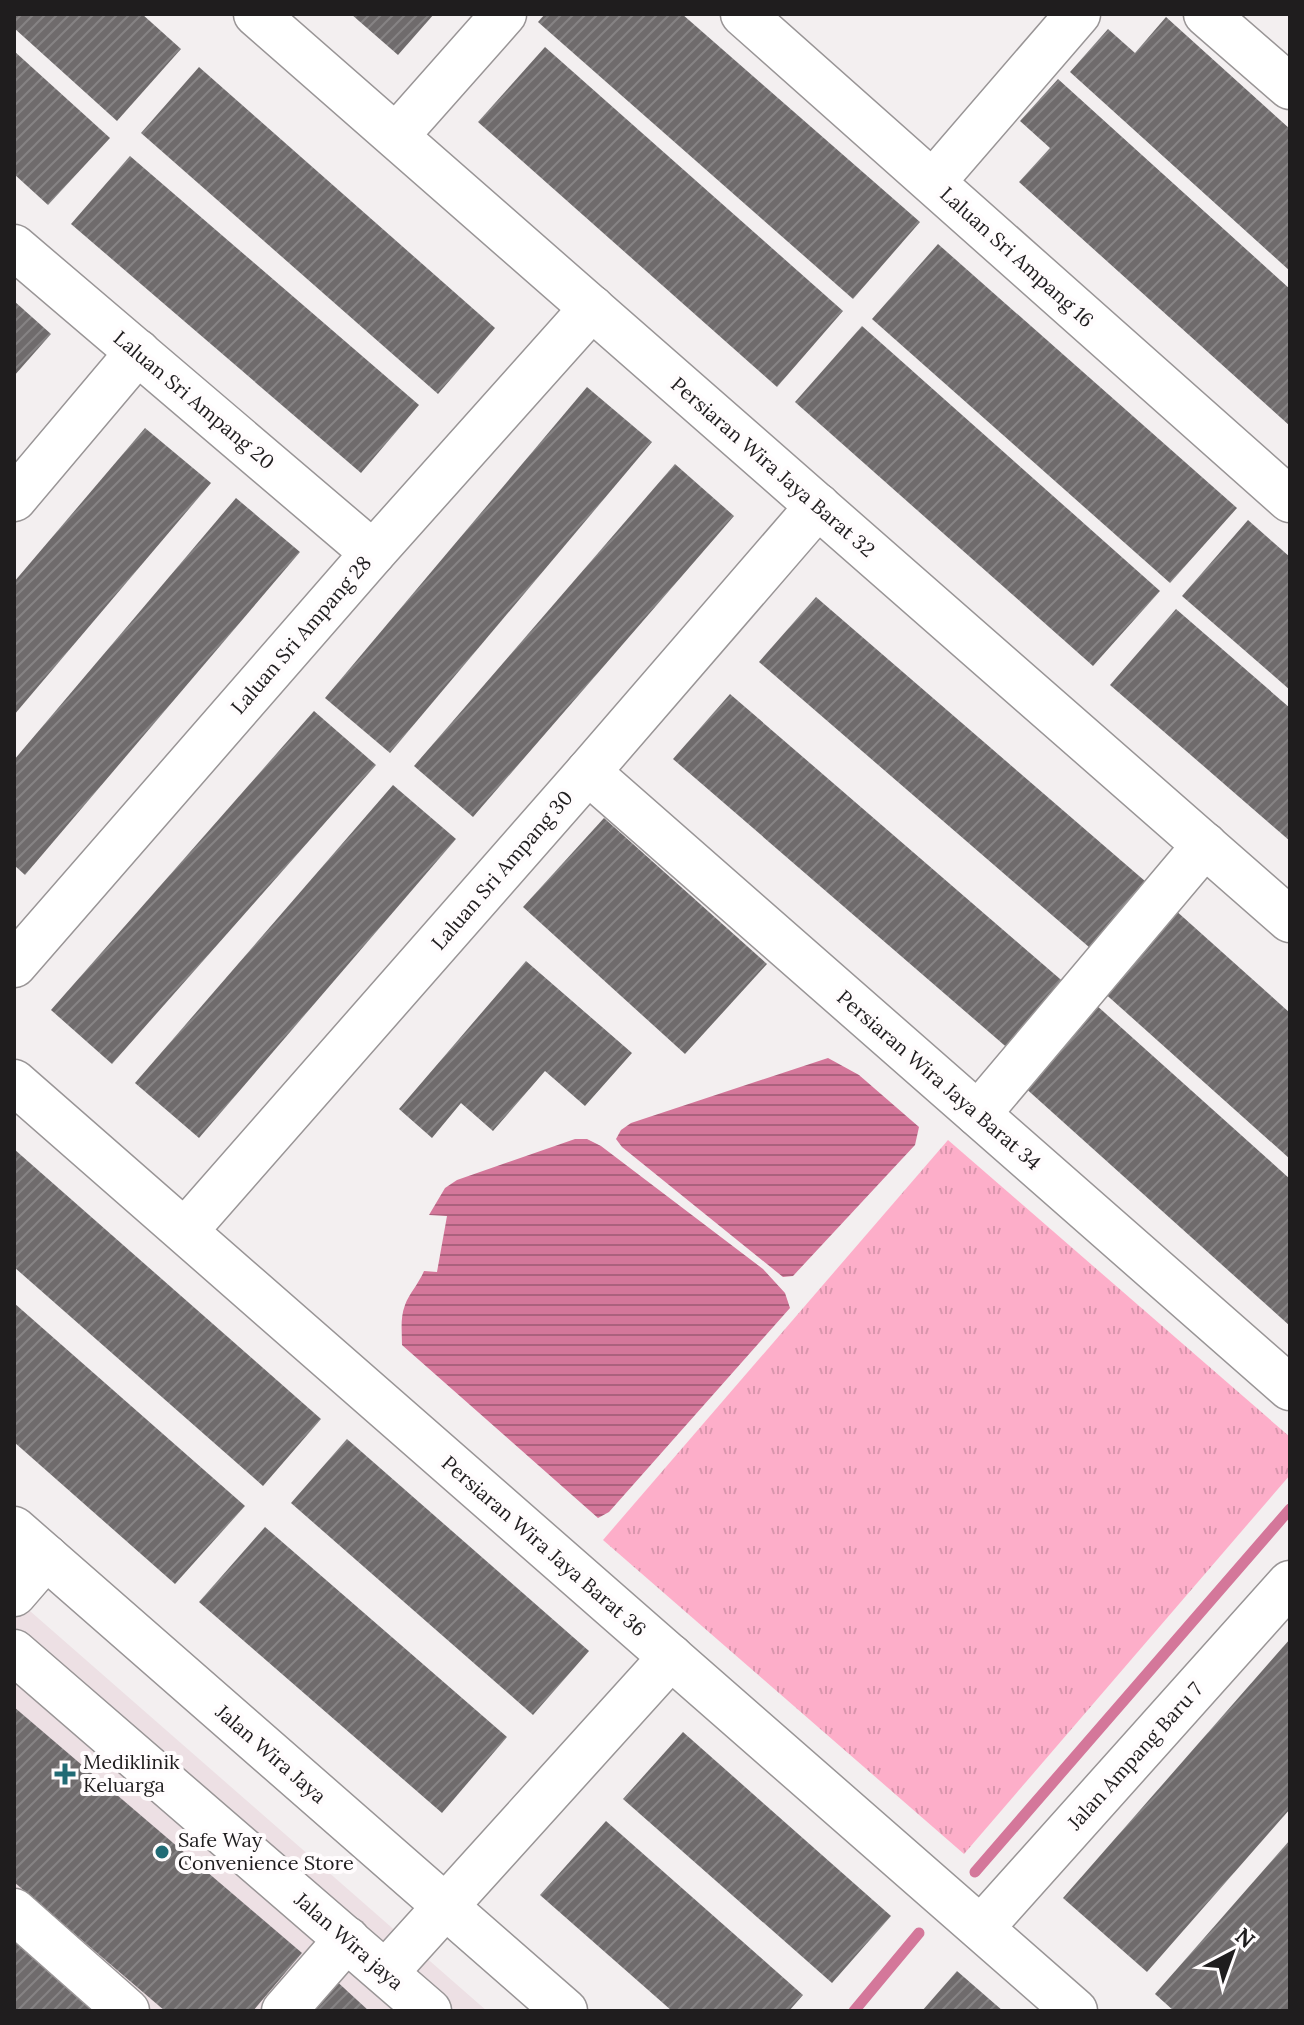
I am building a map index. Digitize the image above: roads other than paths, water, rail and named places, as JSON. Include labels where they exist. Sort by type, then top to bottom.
[{"type":"street","name":"Persiaran Wira Jaya Barat 32","points":[[256,14],[1290,920]]},
{"type":"street","points":[[396,136],[504,14]]},
{"type":"street","name":"Laluan Sri Ampang 16","points":[[743,14],[1290,500]]},
{"type":"street","points":[[933,182],[1078,14]]},
{"type":"street","points":[[1206,14],[1290,87]]},
{"type":"street","name":"Laluan Sri Ampang 20","points":[[14,247],[373,553]]},
{"type":"street","name":"Laluan Sri Ampang 28","points":[[14,965],[373,553],[592,308]]},
{"type":"street","points":[[14,499],[138,352]]},
{"type":"street","name":"Laluan Sri Ampang 30","points":[[185,1231],[818,506]]},
{"type":"street","name":"Persiaran Wira Jaya Barat 34","points":[[588,772],[1290,1388]]},
{"type":"street","points":[[978,1114],[1205,845]]},
{"type":"street","name":"Persiaran Wira Jaya Barat 36","points":[[14,1082],[1075,2011]]},
{"type":"street","name":"Jalan Wira Jaya","points":[[14,1529],[565,2011]]},
{"type":"street","points":[[14,1594],[46,1557]]},
{"type":"street","name":"Jalan Ampang Baru 7","points":[[981,1928],[1290,1583]]},
{"type":"street","name":"Jalan Wira jaya","points":[[14,1652],[429,2011]]},
{"type":"street","points":[[386,1972],[671,1657]]},
{"type":"street","points":[[14,1911],[127,2011]]},
{"type":"street","points":[[284,2011],[347,1939]]},
{"type":"waterway","points":[[975,1872],[1290,1509]]},
{"type":"waterway","points":[[854,2011],[919,1933]]},
{"type":"place","name":"Mediklinik Keluarga","points":[[65,1774]]},
{"type":"place","name":"Safe Way Convenience Store","points":[[162,1852]]}]
